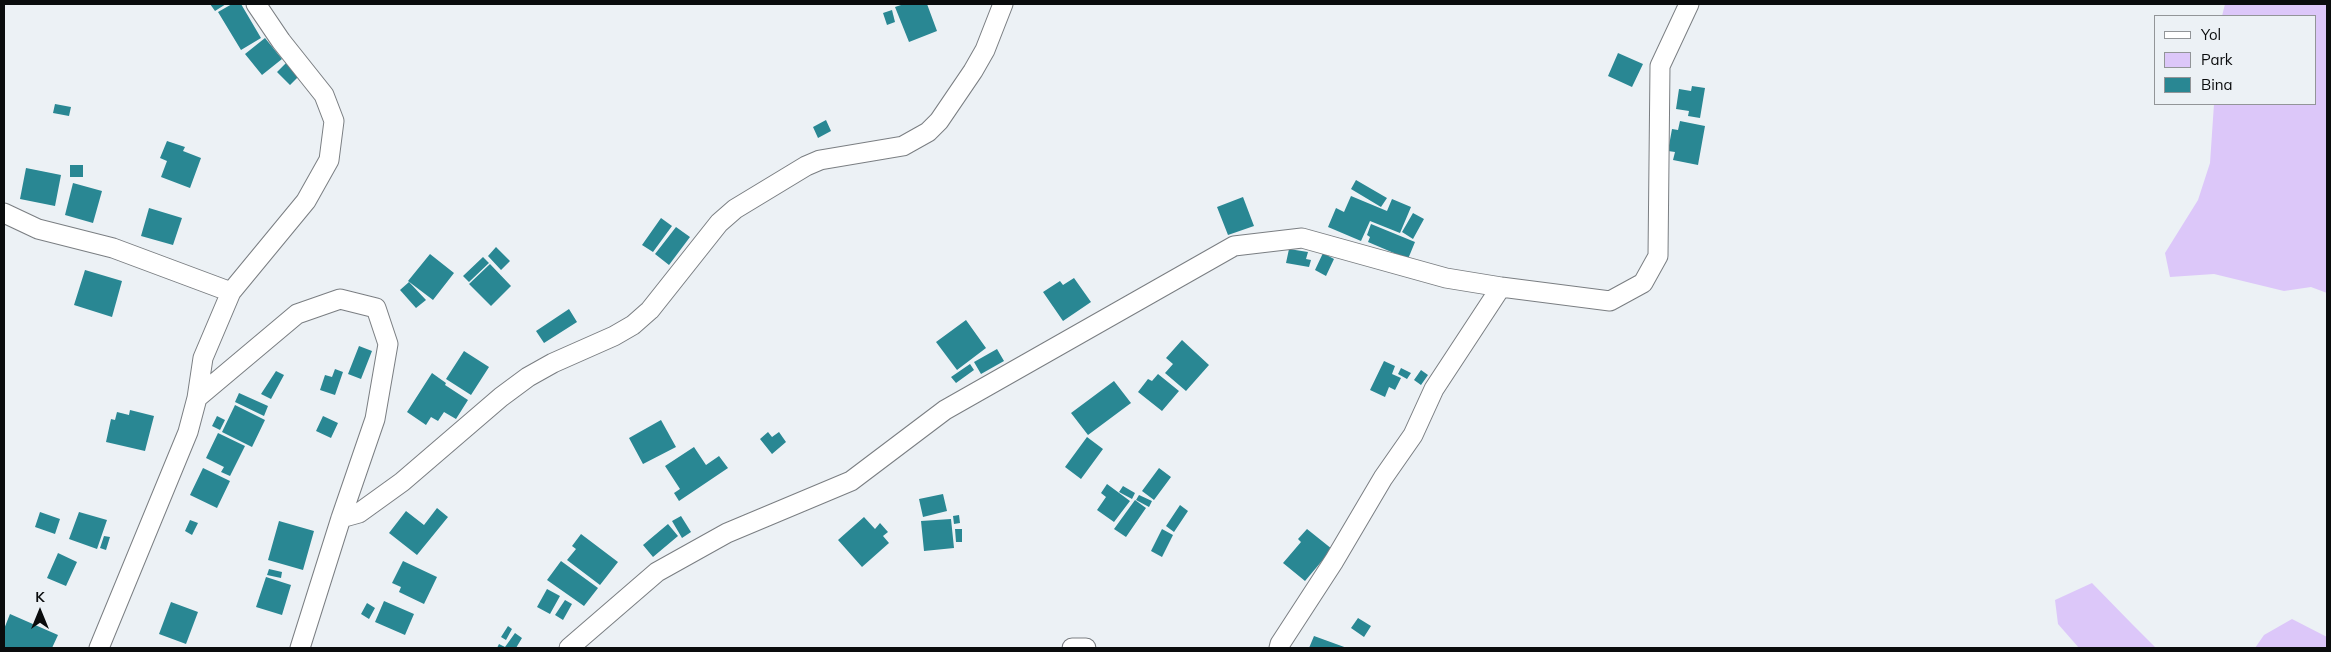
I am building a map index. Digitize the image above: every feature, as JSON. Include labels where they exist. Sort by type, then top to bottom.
[{"type":"street","points":[[99,648],[188,432],[197,398],[203,358],[231,292],[306,201],[329,160],[334,120],[324,95],[281,41],[256,4]]},
{"type":"street","points":[[341,518],[359,513],[402,482],[501,396],[528,378],[553,363],[614,336],[633,324],[650,310],[719,224],[735,209],[806,166],[820,160],[903,146],[928,132],[939,121],[986,50],[1003,4]]},
{"type":"street","points":[[570,648],[657,572],[728,533],[851,481],[945,410],[1234,246],[1302,238],[1446,278],[1610,301],[1643,283],[1658,256],[1660,66],[1689,4]]},
{"type":"street","points":[[4,213],[38,229],[114,248],[231,292]]},
{"type":"street","points":[[1279,648],[1334,561],[1383,478],[1413,436],[1434,389],[1500,287]]},
{"type":"street","points":[[197,398],[297,314],[340,299],[376,308],[388,344],[375,419],[300,648]]},
{"type":"street","points":[[1072,648],[1086,648]]},
{"type":"green space","points":[[2225,4],[2327,4],[2327,293],[2311,287],[2284,291],[2214,274],[2170,277],[2165,253],[2198,200],[2210,163],[2214,105],[2316,105],[2316,15],[2222,15]]},
{"type":"green space","points":[[2092,583],[2156,648],[2079,648],[2058,624],[2055,600]]},
{"type":"green space","points":[[2292,619],[2327,637],[2327,648],[2255,648],[2264,635]]},
{"type":"building","points":[[210,4],[226,4],[215,11]]},
{"type":"building","points":[[232,4],[241,4],[261,38],[241,50],[218,12]]},
{"type":"building","points":[[904,4],[927,4],[937,31],[909,42],[895,7]]},
{"type":"building","points":[[892,10],[895,22],[887,25],[883,13]]},
{"type":"building","points":[[265,38],[282,59],[262,75],[245,54]]},
{"type":"building","points":[[1618,53],[1643,64],[1632,87],[1608,76]]},
{"type":"building","points":[[286,63],[300,75],[290,85],[277,72]]},
{"type":"building","points":[[1692,86],[1705,88],[1700,118],[1688,116],[1689,111],[1676,109],[1679,89],[1691,91]]},
{"type":"building","points":[[55,104],[71,107],[69,116],[53,113]]},
{"type":"building","points":[[826,120],[831,131],[818,138],[813,127]]},
{"type":"building","points":[[1680,121],[1705,126],[1698,165],[1673,160],[1675,152],[1668,151],[1672,129],[1678,130]]},
{"type":"building","points":[[167,141],[185,147],[183,151],[201,158],[190,188],[161,177],[167,161],[160,158]]},
{"type":"building","points":[[70,165],[83,165],[83,177],[70,177]]},
{"type":"building","points":[[26,168],[61,175],[55,206],[20,199]]},
{"type":"building","points":[[1356,180],[1387,198],[1381,207],[1351,189]]},
{"type":"building","points":[[73,183],[102,191],[93,223],[65,215]]},
{"type":"building","points":[[1351,196],[1387,211],[1392,199],[1411,207],[1400,233],[1370,221],[1361,241],[1328,227],[1336,208],[1344,212]]},
{"type":"building","points":[[1243,197],[1254,226],[1228,235],[1217,207]]},
{"type":"building","points":[[149,208],[182,218],[173,245],[141,236]]},
{"type":"building","points":[[1413,213],[1424,219],[1413,239],[1402,232]]},
{"type":"building","points":[[661,218],[672,226],[653,252],[642,245]]},
{"type":"building","points":[[1371,224],[1415,242],[1408,259],[1368,242],[1370,237],[1367,235]]},
{"type":"building","points":[[676,227],[690,237],[669,265],[655,254]]},
{"type":"building","points":[[496,247],[510,261],[501,270],[488,256]]},
{"type":"building","points":[[1289,249],[1308,252],[1306,259],[1311,260],[1309,267],[1286,263]]},
{"type":"building","points":[[1323,253],[1334,259],[1326,276],[1315,270]]},
{"type":"building","points":[[430,254],[454,273],[433,300],[408,281]]},
{"type":"building","points":[[483,257],[489,263],[469,282],[463,276]]},
{"type":"building","points":[[490,264],[511,286],[491,306],[469,284]]},
{"type":"building","points":[[85,270],[122,281],[112,317],[74,305]]},
{"type":"building","points":[[1074,278],[1091,302],[1063,321],[1043,292],[1060,281],[1063,285]]},
{"type":"building","points":[[409,282],[426,300],[416,308],[400,290]]},
{"type":"building","points":[[569,309],[577,322],[544,343],[536,331]]},
{"type":"building","points":[[966,320],[986,348],[957,370],[936,342]]},
{"type":"building","points":[[1182,340],[1209,365],[1186,391],[1165,373],[1173,364],[1166,358]]},
{"type":"building","points":[[359,346],[372,351],[361,379],[348,374]]},
{"type":"building","points":[[997,349],[1004,361],[981,374],[974,362]]},
{"type":"building","points":[[464,351],[489,367],[471,395],[446,379]]},
{"type":"building","points":[[1384,361],[1395,366],[1392,374],[1401,378],[1395,390],[1389,387],[1385,397],[1370,390]]},
{"type":"building","points":[[970,364],[974,370],[956,383],[951,377]]},
{"type":"building","points":[[1401,368],[1411,373],[1407,379],[1398,374]]},
{"type":"building","points":[[335,369],[343,372],[335,395],[320,390],[325,375],[332,377]]},
{"type":"building","points":[[1421,370],[1428,375],[1421,385],[1414,380]]},
{"type":"building","points":[[276,371],[284,375],[271,399],[261,394]]},
{"type":"building","points":[[432,373],[446,383],[445,385],[468,400],[456,419],[444,412],[438,421],[431,417],[426,425],[407,412]]},
{"type":"building","points":[[1158,374],[1179,391],[1162,411],[1138,392],[1148,379],[1152,381]]},
{"type":"building","points":[[1114,381],[1131,403],[1088,435],[1071,413]]},
{"type":"building","points":[[239,393],[268,406],[264,416],[235,402]]},
{"type":"building","points":[[235,405],[265,420],[252,447],[222,432]]},
{"type":"building","points":[[130,410],[154,416],[145,451],[106,442],[111,419],[115,420],[117,412],[129,415]]},
{"type":"building","points":[[217,416],[225,420],[220,430],[212,426]]},
{"type":"building","points":[[323,416],[338,423],[331,438],[316,431]]},
{"type":"building","points":[[661,420],[676,447],[643,464],[629,438]]},
{"type":"building","points":[[768,432],[772,437],[779,432],[786,442],[772,454],[760,439]]},
{"type":"building","points":[[218,433],[245,446],[230,476],[221,472],[224,467],[206,458]]},
{"type":"building","points":[[1087,437],[1103,449],[1081,479],[1065,467]]},
{"type":"building","points":[[694,447],[706,465],[719,456],[728,468],[679,501],[674,493],[680,489],[665,466]]},
{"type":"building","points":[[203,468],[230,481],[217,508],[190,495]]},
{"type":"building","points":[[1159,468],[1171,477],[1154,500],[1142,491]]},
{"type":"building","points":[[1107,484],[1130,501],[1114,522],[1097,510],[1106,497],[1101,493]]},
{"type":"building","points":[[1123,486],[1135,493],[1132,499],[1119,492]]},
{"type":"building","points":[[943,494],[947,511],[923,517],[919,499]]},
{"type":"building","points":[[1139,495],[1152,501],[1149,507],[1136,500]]},
{"type":"building","points":[[1135,500],[1146,508],[1126,537],[1114,529]]},
{"type":"building","points":[[1180,505],[1188,511],[1174,532],[1166,526]]},
{"type":"building","points":[[437,508],[448,517],[417,555],[389,533],[406,511],[424,525]]},
{"type":"building","points":[[40,512],[60,519],[55,534],[35,527]]},
{"type":"building","points":[[79,512],[107,520],[97,549],[69,539]]},
{"type":"building","points":[[959,515],[960,523],[954,524],[953,516]]},
{"type":"building","points":[[681,516],[691,532],[682,538],[672,521]]},
{"type":"building","points":[[864,517],[875,529],[880,523],[888,532],[883,536],[889,543],[862,567],[838,540]]},
{"type":"building","points":[[951,519],[954,548],[924,551],[921,521]]},
{"type":"building","points":[[190,520],[198,523],[192,535],[185,531]]},
{"type":"building","points":[[279,521],[314,531],[303,570],[268,560]]},
{"type":"building","points":[[668,524],[678,536],[653,557],[643,545]]},
{"type":"building","points":[[955,529],[962,529],[962,542],[956,542]]},
{"type":"building","points":[[1162,529],[1173,535],[1162,557],[1151,551]]},
{"type":"building","points":[[1307,529],[1332,549],[1305,581],[1283,563],[1301,542],[1298,539]]},
{"type":"building","points":[[581,534],[618,562],[600,585],[567,560],[576,549],[572,546]]},
{"type":"building","points":[[104,536],[110,537],[106,550],[100,548]]},
{"type":"building","points":[[58,553],[77,562],[66,586],[47,578]]},
{"type":"building","points":[[403,561],[437,577],[424,604],[399,592],[401,587],[392,583]]},
{"type":"building","points":[[561,561],[598,588],[584,606],[547,580]]},
{"type":"building","points":[[269,569],[282,572],[281,578],[267,575]]},
{"type":"building","points":[[266,577],[291,585],[282,615],[256,607]]},
{"type":"building","points":[[547,589],[560,596],[550,614],[537,607]]},
{"type":"building","points":[[565,600],[572,604],[563,620],[555,615]]},
{"type":"building","points":[[384,601],[414,614],[405,635],[375,622]]},
{"type":"building","points":[[171,602],[198,612],[186,644],[159,634]]},
{"type":"building","points":[[367,603],[375,608],[369,619],[361,614]]},
{"type":"building","points":[[10,614],[58,635],[52,648],[4,648],[4,629]]},
{"type":"building","points":[[1358,618],[1371,626],[1364,637],[1351,628]]},
{"type":"building","points":[[508,626],[512,629],[506,640],[501,637]]},
{"type":"building","points":[[515,633],[522,638],[516,648],[497,648],[499,644],[505,647]]},
{"type":"building","points":[[1314,636],[1347,648],[1309,648]]}]
